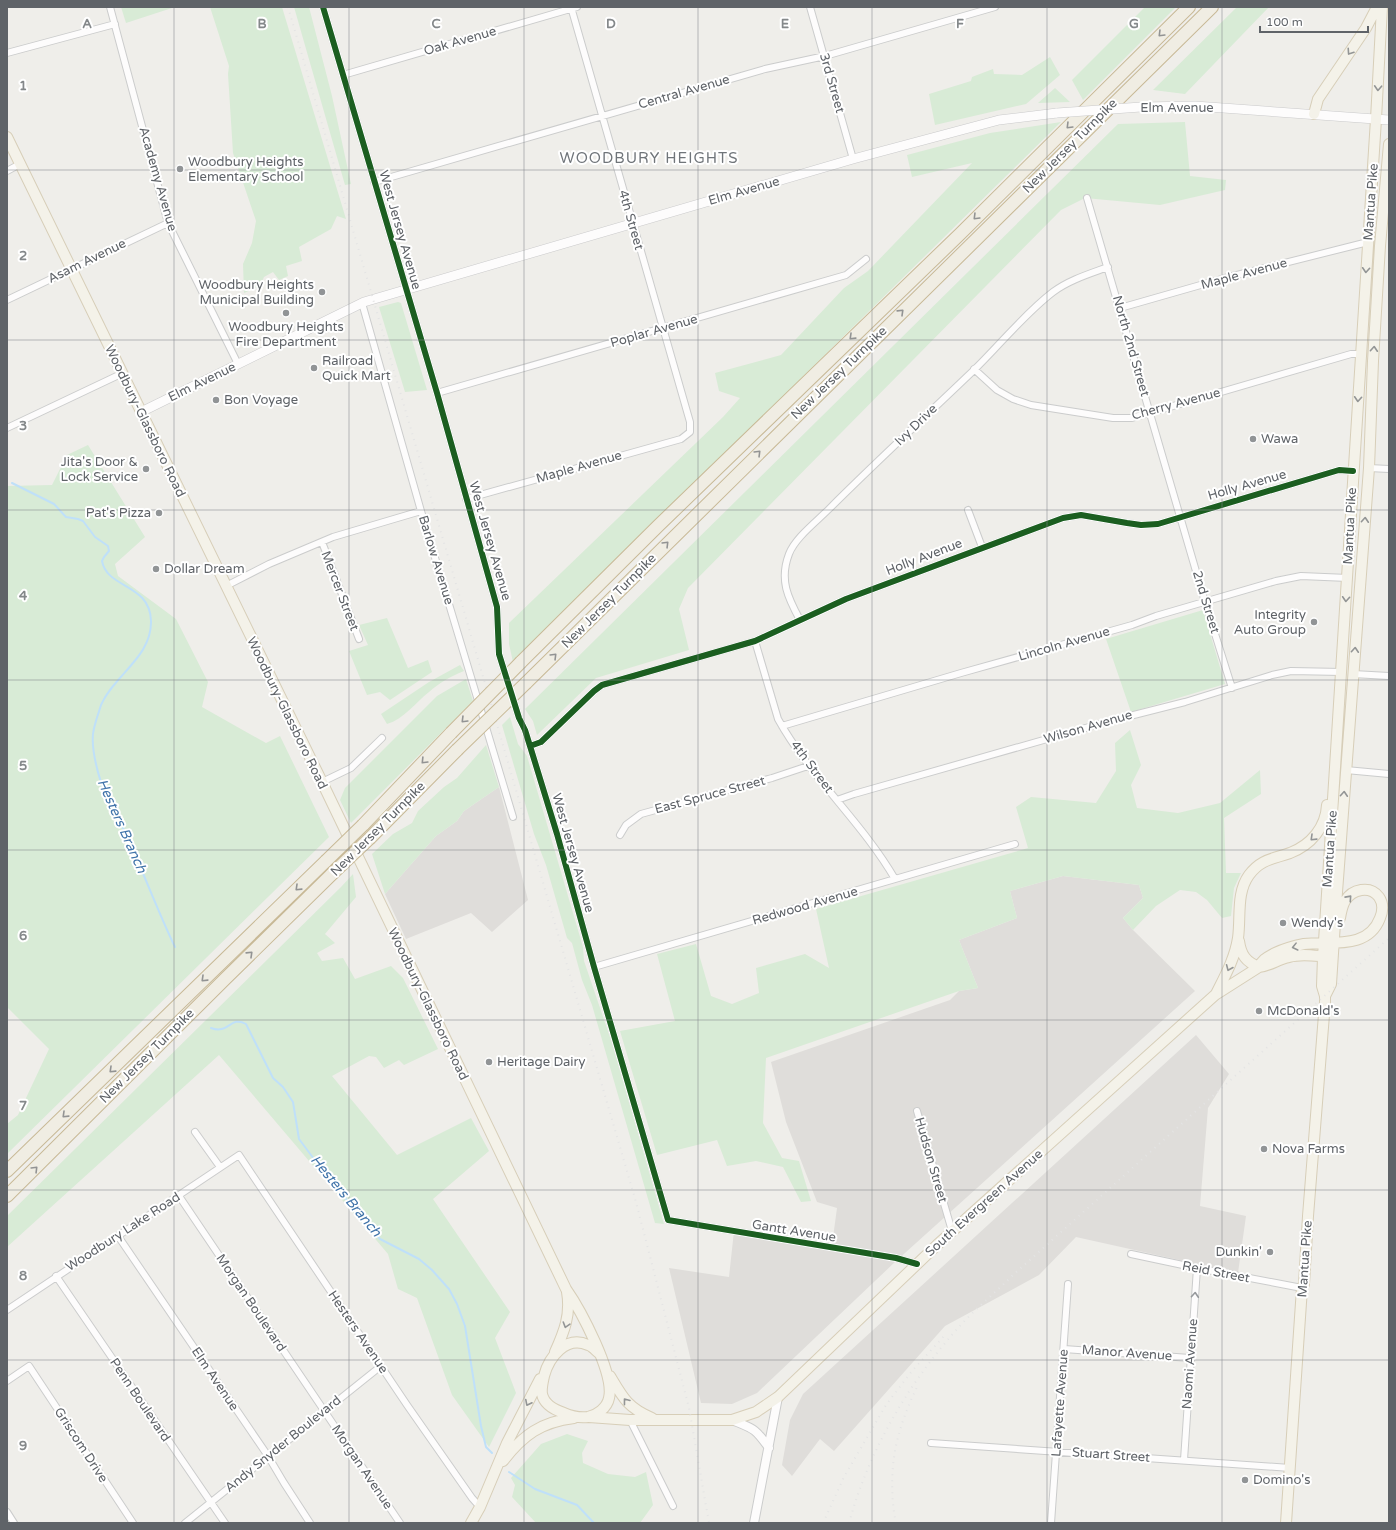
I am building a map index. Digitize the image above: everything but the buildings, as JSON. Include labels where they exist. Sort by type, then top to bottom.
[{"type":"highway","name":"New Jersey Turnpike","points":[[7,1171],[363,825],[451,733],[669,515],[960,234],[1189,7]]},
{"type":"highway","name":"New Jersey Turnpike","points":[[7,1196],[230,973],[370,838],[457,750],[1212,7]]},
{"type":"main road","points":[[1314,114],[1318,99],[1366,28],[1377,7]]},
{"type":"main road","name":"Mantua Pike","points":[[1325,996],[1331,984],[1333,958],[1329,944],[1337,735],[1348,578],[1353,471],[1382,7]]},
{"type":"main road","name":"Elm Avenue","points":[[141,412],[362,303],[853,159],[999,120],[1057,113],[1141,107],[1195,106],[1389,120]]},
{"type":"main road","name":"Woodbury-Glassboro Road","points":[[7,137],[322,782],[566,1289],[576,1303],[600,1354]]},
{"type":"main road","name":"Mantua Pike","points":[[1286,1523],[1302,1288],[1304,1284],[1325,996],[1322,986],[1323,957],[1335,934],[1369,468],[1379,254],[1389,144]]},
{"type":"main road","points":[[1215,995],[1229,969],[1238,938],[1241,895],[1243,885],[1248,876],[1260,864],[1271,858],[1292,852],[1306,844],[1322,827],[1327,809],[1331,750],[1337,735]]},
{"type":"main road","name":"South Evergreen Avenue","points":[[1259,967],[1262,961],[1283,950],[1304,944],[1329,944],[1350,942],[1359,939],[1374,929],[1379,920],[1382,910],[1381,902],[1378,896],[1371,891],[1364,890],[1351,894],[1344,904],[1335,934]]},
{"type":"main road","points":[[1238,938],[1240,951],[1249,962],[1259,967]]},
{"type":"main road","name":"South Evergreen Avenue","points":[[494,1474],[512,1450],[528,1434],[546,1424],[556,1421],[583,1417],[630,1420],[732,1420],[756,1412],[778,1397],[916,1264],[1215,995],[1259,967],[1294,956],[1304,955],[1333,958]]},
{"type":"main road","name":"Woodbury-Glassboro Road","points":[[551,1359],[567,1321],[569,1307],[566,1289]]},
{"type":"main road","points":[[574,1343],[580,1343],[589,1345],[600,1354],[606,1369],[610,1387],[609,1398],[597,1414],[583,1417],[561,1412],[548,1405],[542,1393],[546,1369],[551,1359],[560,1349],[574,1343]]},
{"type":"main road","name":"South Evergreen Avenue","points":[[471,1523],[480,1507],[507,1443],[546,1369]]},
{"type":"main road","name":"South Evergreen Avenue","points":[[606,1369],[629,1405],[645,1415],[657,1420]]},
{"type":"street","name":"Academy Avenue","points":[[110,7],[168,223],[238,364]]},
{"type":"street","name":"West Jersey Avenue","points":[[323,7],[437,393],[497,607],[499,654],[519,718],[530,746],[557,834],[668,1220]]},
{"type":"street","name":"3rd Street","points":[[810,7],[853,159]]},
{"type":"street","name":"Central Avenue","points":[[374,182],[765,69],[825,56],[995,7]]},
{"type":"street","name":"Oak Avenue","points":[[343,75],[573,8]]},
{"type":"street","name":"4th Street","points":[[573,8],[632,224],[690,422],[690,432]]},
{"type":"street","points":[[7,53],[115,24]]},
{"type":"street","points":[[7,171],[20,164]]},
{"type":"street","name":"North 2nd Street","points":[[1087,198],[1181,516]]},
{"type":"street","name":"Asam Avenue","points":[[7,300],[71,268],[168,223]]},
{"type":"street","name":"Maple Avenue","points":[[1120,308],[1240,274],[1368,242]]},
{"type":"street","name":"Poplar Avenue","points":[[437,393],[846,275],[866,259]]},
{"type":"street","name":"Ivy Drive","points":[[800,620],[786,591],[784,578],[786,564],[792,549],[802,536],[857,481],[974,370],[1037,304],[1054,291],[1083,276],[1108,267]]},
{"type":"street","name":"Barlow Avenue","points":[[362,303],[421,511],[513,816]]},
{"type":"street","name":"Cherry Avenue","points":[[974,370],[997,390],[1013,399],[1030,405],[1113,418],[1132,418],[1150,414],[1351,354],[1361,354]]},
{"type":"street","points":[[7,428],[123,373]]},
{"type":"street","name":"Maple Avenue","points":[[466,499],[681,439],[690,432]]},
{"type":"street","points":[[1369,468],[1389,469]]},
{"type":"street","name":"Holly Avenue","points":[[530,746],[541,742],[602,685],[755,641],[846,599],[1062,518],[1081,515],[1141,525],[1158,524],[1339,470],[1353,471]]},
{"type":"street","points":[[968,510],[982,547]]},
{"type":"street","points":[[226,586],[269,564],[322,542],[421,511]]},
{"type":"street","name":"2nd Street","points":[[1181,516],[1205,602],[1232,688]]},
{"type":"street","name":"Mercer Street","points":[[322,542],[359,639]]},
{"type":"street","name":"Lincoln Avenue","points":[[782,726],[1276,581],[1302,576],[1348,578]]},
{"type":"street","name":"4th Street","points":[[755,641],[778,719],[782,726],[808,766],[837,800],[886,864],[895,879]]},
{"type":"street","name":"Wilson Avenue","points":[[837,800],[1110,720],[1185,702],[1291,670],[1342,672]]},
{"type":"street","points":[[1353,674],[1389,676]]},
{"type":"street","points":[[322,782],[351,768],[382,738]]},
{"type":"street","name":"East Spruce Street","points":[[620,835],[626,825],[640,814],[772,778],[808,766]]},
{"type":"street","points":[[1346,770],[1389,774]]},
{"type":"street","name":"Redwood Avenue","points":[[594,967],[1015,844]]},
{"type":"street","name":"Hudson Street","points":[[917,1111],[952,1231]]},
{"type":"street","points":[[195,1132],[220,1167]]},
{"type":"street","name":"Woodbury Lake Road","points":[[7,1310],[239,1155]]},
{"type":"street","name":"Hesters Avenue","points":[[239,1155],[407,1405],[472,1498],[480,1507]]},
{"type":"street","name":"Morgan Boulevard","points":[[179,1196],[324,1410]]},
{"type":"street","name":"Gantt Avenue","points":[[668,1220],[896,1258],[916,1264]]},
{"type":"street","name":"Elm Avenue","points":[[118,1236],[268,1456],[284,1484],[310,1523]]},
{"type":"street","name":"Reid Street","points":[[1131,1254],[1302,1288]]},
{"type":"street","name":"Naomi Avenue","points":[[1184,1460],[1197,1268]]},
{"type":"street","name":"Penn Boulevard","points":[[56,1276],[225,1523]]},
{"type":"street","name":"Lafayette Avenue","points":[[1051,1523],[1068,1284]]},
{"type":"street","name":"Manor Avenue","points":[[1064,1349],[1190,1358]]},
{"type":"street","name":"Griscom Drive","points":[[7,1381],[29,1366],[133,1523]]},
{"type":"street","name":"Andy Snyder Boulevard","points":[[185,1523],[324,1410],[381,1366]]},
{"type":"street","points":[[754,1523],[778,1397]]},
{"type":"street","name":"Morgan Avenue","points":[[324,1410],[400,1523]]},
{"type":"street","points":[[630,1420],[673,1506]]},
{"type":"street","points":[[732,1420],[753,1428],[758,1432],[769,1448]]},
{"type":"street","name":"Stuart Street","points":[[931,1443],[1290,1468]]},
{"type":"street","points":[[7,1512],[14,1523]]},
{"type":"shaded area","points":[[499,787],[528,900],[492,932],[471,913],[406,939],[385,894],[436,836],[457,821],[464,811]]},
{"type":"shaded area","points":[[1063,876],[1139,885],[1143,898],[1123,918],[1133,930],[1195,991],[895,1262],[757,1393],[732,1404],[701,1403],[669,1268],[729,1277],[734,1231],[832,1245],[837,1208],[817,1202],[786,1122],[771,1062],[950,1000],[959,991],[978,988],[959,940],[1017,918],[1010,891]]},
{"type":"shaded area","points":[[1196,1035],[1229,1074],[1208,1108],[1200,1206],[1246,1216],[1238,1273],[1076,1237],[1039,1275],[945,1326],[834,1451],[820,1439],[792,1476],[782,1465],[790,1420],[803,1394]]},
{"type":"green space","points":[[121,7],[175,7],[126,23]]},
{"type":"green space","points":[[210,7],[282,7],[346,219],[337,216],[331,229],[299,247],[302,261],[286,266],[288,276],[279,280],[273,272],[264,277],[260,286],[244,293],[243,264],[252,243],[256,221],[233,153],[228,74],[229,66]]},
{"type":"green space","points":[[294,7],[309,7],[332,96],[351,184],[345,185]]},
{"type":"green space","points":[[1145,7],[1176,7],[1083,100],[1072,80]]},
{"type":"green space","points":[[1237,7],[1269,7],[1185,94],[1153,90]]},
{"type":"green space","points":[[1050,57],[1060,75],[1026,104],[935,125],[929,94],[971,81],[972,77],[993,69],[994,74],[1022,75]]},
{"type":"green space","points":[[1055,88],[1070,102],[1038,103]]},
{"type":"green space","points":[[1061,122],[513,662],[509,644],[509,623],[723,417],[740,398],[719,391],[715,373],[781,355],[844,288],[868,271],[972,163],[912,177],[907,155],[990,133]]},
{"type":"green space","points":[[1185,122],[1190,176],[1226,180],[1225,190],[1160,205],[1085,198],[1061,210],[688,588],[679,609],[689,650],[596,678],[537,735],[533,721],[525,709],[1118,124]]},
{"type":"green space","points":[[398,302],[401,303],[427,390],[405,392],[379,307]]},
{"type":"green space","points":[[88,445],[145,537],[115,564],[118,576],[176,619],[208,682],[202,707],[266,743],[280,736],[329,837],[7,1154],[7,1124],[18,1115],[49,1049],[7,1007],[7,486],[52,485],[67,455]]},
{"type":"green space","points":[[1203,610],[1225,684],[1131,712],[1106,639]]},
{"type":"green space","points":[[387,618],[408,668],[428,660],[432,672],[390,700],[380,692],[367,695],[349,651],[368,645],[359,625]]},
{"type":"green space","points":[[460,665],[464,671],[441,683],[424,696],[404,715],[387,724],[381,714],[429,682]]},
{"type":"green space","points":[[466,679],[473,701],[351,823],[340,800],[345,788],[437,696]]},
{"type":"green space","points":[[510,717],[518,744],[527,756],[583,947],[584,961],[612,1043],[664,1224],[655,1223],[592,1005],[582,980],[572,943],[567,938],[546,865],[534,834],[502,725]]},
{"type":"green space","points":[[1130,730],[1141,765],[1131,785],[1137,808],[1178,813],[1220,803],[1260,770],[1261,794],[1224,818],[1226,873],[1241,873],[1234,888],[1231,916],[1222,918],[1207,900],[1196,892],[1180,890],[1156,906],[1133,930],[1123,918],[1143,898],[1139,885],[1063,876],[1010,891],[1017,918],[959,940],[978,988],[959,991],[766,1058],[763,1123],[782,1158],[799,1161],[811,1201],[801,1202],[783,1167],[756,1161],[727,1166],[717,1140],[657,1155],[620,1031],[675,1021],[657,954],[696,944],[711,996],[732,1004],[759,993],[756,968],[805,954],[829,968],[816,909],[1028,848],[1016,807],[1031,797],[1096,803],[1116,771],[1115,743]]},
{"type":"green space","points":[[486,745],[499,787],[464,811],[457,821],[436,836],[385,894],[372,854],[393,834],[412,823],[418,811],[444,787],[457,778]]},
{"type":"green space","points":[[353,874],[356,897],[325,934],[335,943],[317,953],[322,961],[343,958],[355,979],[391,966],[403,978],[438,1049],[404,1065],[399,1060],[384,1068],[376,1057],[369,1056],[332,1076],[397,1155],[471,1118],[489,1151],[433,1199],[510,1312],[495,1338],[516,1393],[489,1447],[452,1395],[417,1298],[398,1289],[388,1254],[219,1055],[7,1247],[7,1216]]},
{"type":"green space","points":[[567,1434],[588,1441],[582,1453],[583,1463],[608,1474],[635,1477],[646,1472],[653,1505],[640,1523],[536,1523],[512,1497],[515,1485],[511,1478],[541,1444]]},
{"type":"waterway","name":"Hesters Branch","points":[[12,483],[54,504],[66,517],[83,521],[95,537],[108,546],[109,551],[102,561],[106,570],[112,577],[144,600],[149,609],[151,621],[150,634],[139,655],[114,684],[101,705],[94,727],[93,742],[95,761],[104,791],[129,841],[175,947]]},
{"type":"waterway","name":"Hesters Branch","points":[[211,1028],[222,1029],[236,1022],[246,1024],[273,1078],[283,1087],[293,1102],[299,1139],[338,1191],[364,1217],[380,1239],[419,1259],[432,1270],[449,1289],[457,1304],[465,1326],[481,1426],[486,1447],[492,1453]]},
{"type":"waterway","name":"Hesters Branch","points":[[509,1472],[535,1489],[577,1505],[594,1523]]},
{"type":"railway","points":[[288,7],[636,1202],[689,1408],[709,1523]]},
{"type":"railway","points":[[849,1523],[867,1470],[892,1419],[923,1372],[958,1328],[1013,1275],[1389,938]]},
{"type":"railway","points":[[823,1523],[844,1477],[886,1405],[912,1371],[945,1335]]},
{"type":"railway","points":[[896,1523],[892,1490],[894,1455],[909,1404],[917,1387]]},
{"type":"cycle path","points":[[323,7],[437,393],[497,607],[499,654],[519,718],[525,730],[557,834],[668,1220],[896,1258],[917,1264]]},
{"type":"cycle path","points":[[530,746],[541,742],[602,685],[755,641],[846,599],[1063,518],[1081,515],[1141,525],[1158,524],[1339,470],[1353,471]]},
{"type":"place","name":"Woodbury Heights Elementary School","points":[[180,169]]},
{"type":"place","name":"Woodbury Heights Municipal Building","points":[[322,292]]},
{"type":"place","name":"Woodbury Heights Fire Department","points":[[286,313]]},
{"type":"place","name":"Railroad Quick Mart","points":[[314,368]]},
{"type":"place","name":"Bon Voyage","points":[[216,400]]},
{"type":"place","name":"Wawa","points":[[1253,439]]},
{"type":"place","name":"Jita's Door & Lock Service","points":[[146,469]]},
{"type":"place","name":"Pat's Pizza","points":[[159,513]]},
{"type":"place","name":"Dollar Dream","points":[[156,569]]},
{"type":"place","name":"Integrity Auto Group","points":[[1314,622]]},
{"type":"place","name":"Wendy's","points":[[1283,923]]},
{"type":"place","name":"McDonald's","points":[[1259,1011]]},
{"type":"place","name":"Heritage Dairy","points":[[489,1062]]},
{"type":"place","name":"Nova Farms","points":[[1264,1149]]},
{"type":"place","name":"Dunkin'","points":[[1270,1252]]},
{"type":"place","name":"Domino's","points":[[1245,1480]]},
{"type":"district","name":"WOODBURY HEIGHTS","points":[[649,158]]}]
